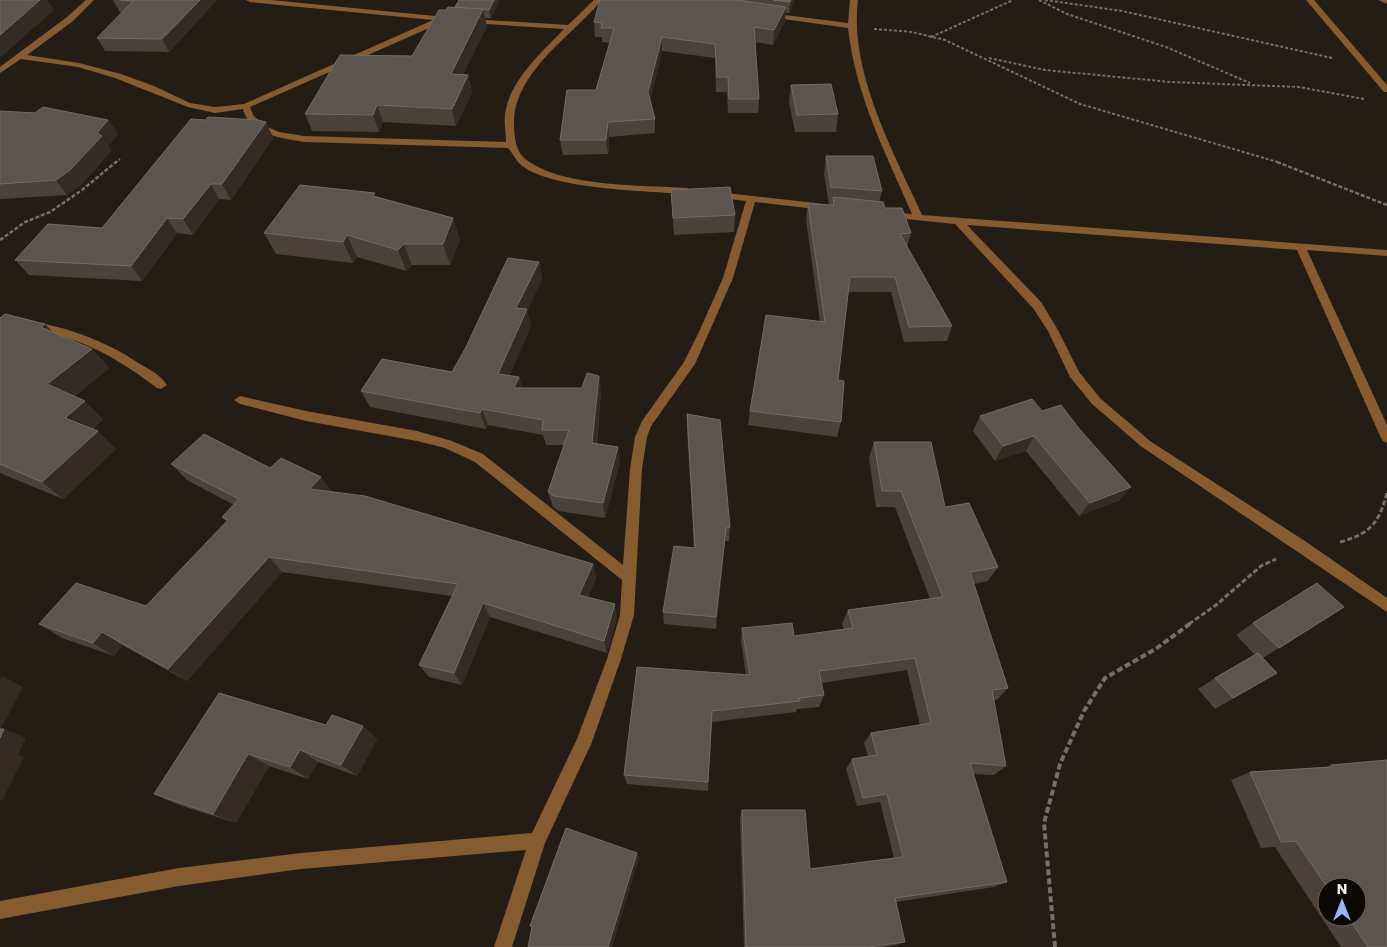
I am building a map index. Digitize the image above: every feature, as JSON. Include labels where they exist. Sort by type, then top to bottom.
[{"type":"street","points":[[0,71],[70,19],[90,0]]},
{"type":"street","points":[[250,0],[452,20]]},
{"type":"street","points":[[598,0],[537,61],[517,91],[509,114],[511,145],[524,162],[538,170],[563,179],[593,184],[698,193],[832,208]]},
{"type":"street","points":[[854,0],[852,26],[854,56],[863,83],[918,218]]},
{"type":"street","points":[[1310,0],[1387,90]]},
{"type":"street","points":[[1382,0],[1387,2]]},
{"type":"street","points":[[759,14],[852,26]]},
{"type":"street","points":[[18,56],[79,65],[151,88],[188,105],[216,110],[246,106],[442,19]]},
{"type":"street","points":[[462,20],[570,27]]},
{"type":"street","points":[[246,106],[248,116],[253,123],[278,134],[304,139],[511,145]]},
{"type":"street","points":[[503,947],[537,841],[584,742],[614,660],[626,615],[636,469],[641,437],[646,424],[688,364],[728,278],[751,200]]},
{"type":"street","points":[[880,214],[1387,253]]},
{"type":"street","points":[[957,220],[1038,305],[1053,330],[1074,374],[1096,401],[1146,444],[1221,495],[1303,547],[1387,606]]},
{"type":"street","points":[[1301,247],[1387,438]]},
{"type":"street","points":[[0,321],[65,331],[103,345],[161,385]]},
{"type":"street","points":[[240,400],[306,416],[417,436],[448,444],[479,458],[629,577]]},
{"type":"street","points":[[0,910],[178,876],[301,861],[537,841]]},
{"type":"path","points":[[931,37],[1013,0]]},
{"type":"path","points":[[1039,0],[1067,14],[1166,47],[1252,84]]},
{"type":"path","points":[[1046,0],[1122,11],[1366,66]]},
{"type":"path","points":[[852,26],[912,32],[960,46],[1080,104],[1265,157],[1387,206]]},
{"type":"path","points":[[983,57],[1045,70],[1170,82],[1299,87],[1369,100]]},
{"type":"path","points":[[0,240],[25,222],[58,206],[120,159]]},
{"type":"path","points":[[1055,947],[1044,823],[1060,764],[1084,711],[1105,678],[1157,648],[1216,605],[1261,566],[1303,547],[1354,539],[1369,532],[1384,505],[1387,493]]},
{"type":"building","points":[[0,0],[40,0],[0,35]]},
{"type":"building","points":[[120,0],[200,0],[162,39],[97,38],[133,1]]},
{"type":"building","points":[[459,0],[494,0],[489,10],[455,7]]},
{"type":"building","points":[[600,0],[738,0],[786,7],[774,30],[754,27],[759,99],[729,99],[728,77],[717,77],[715,44],[662,37],[648,92],[655,119],[608,122],[606,140],[560,140],[567,90],[596,90],[614,28],[601,28],[602,23],[594,22]]},
{"type":"building","points":[[773,0],[791,0],[790,2]]},
{"type":"building","points":[[448,7],[483,9],[451,74],[468,75],[452,109],[377,105],[373,115],[305,114],[340,55],[412,56],[439,10],[446,10]]},
{"type":"building","points":[[831,84],[838,114],[797,115],[791,85]]},
{"type":"building","points":[[43,107],[108,120],[97,133],[102,136],[70,170],[56,180],[0,184],[0,111],[35,113]]},
{"type":"building","points":[[208,117],[266,122],[222,184],[211,184],[183,219],[167,218],[131,266],[15,260],[48,224],[102,228],[191,119],[206,120]]},
{"type":"building","points":[[826,156],[873,156],[882,191],[831,187]]},
{"type":"building","points":[[300,185],[375,193],[373,196],[453,218],[443,244],[404,244],[398,250],[347,235],[343,242],[264,233]]},
{"type":"building","points":[[730,187],[735,215],[673,218],[671,190]]},
{"type":"building","points":[[833,197],[883,202],[885,208],[902,208],[911,233],[900,234],[952,326],[909,327],[895,277],[850,277],[838,380],[844,381],[841,422],[750,411],[766,315],[825,322],[808,204],[834,205]]},
{"type":"building","points":[[508,258],[539,262],[516,308],[527,309],[498,374],[519,377],[514,388],[582,388],[587,373],[599,376],[592,443],[618,447],[603,503],[554,496],[548,492],[569,430],[542,430],[543,420],[482,409],[480,413],[361,391],[382,359],[452,372],[465,349]]},
{"type":"building","points":[[5,314],[45,324],[41,327],[92,349],[47,384],[85,401],[65,418],[98,431],[42,482],[0,464],[0,318]]},
{"type":"building","points":[[1032,399],[1042,411],[1061,405],[1081,431],[1131,487],[1090,503],[1034,436],[1003,446],[980,416]]},
{"type":"building","points":[[687,414],[720,420],[730,527],[726,528],[716,617],[663,612],[674,546],[695,548]]},
{"type":"building","points":[[204,434],[270,468],[281,458],[321,477],[310,489],[365,496],[593,564],[579,595],[615,604],[604,641],[483,603],[454,673],[419,665],[458,584],[269,557],[168,669],[102,632],[93,643],[39,624],[76,583],[146,606],[228,520],[222,517],[239,499],[171,464]]},
{"type":"building","points":[[874,442],[931,442],[945,507],[969,503],[998,567],[970,572],[1008,688],[992,690],[1006,766],[970,763],[1007,882],[895,898],[905,942],[867,947],[746,947],[742,810],[805,810],[810,869],[903,857],[887,794],[863,798],[852,759],[877,755],[871,733],[931,723],[915,658],[819,671],[824,695],[799,698],[800,701],[712,711],[708,782],[624,775],[637,667],[750,675],[742,628],[792,623],[794,636],[853,628],[848,610],[943,597],[901,491],[882,491]]},
{"type":"building","points":[[1317,583],[1344,607],[1279,648],[1253,623]]},
{"type":"building","points":[[1258,653],[1277,673],[1233,698],[1215,678]]},
{"type":"building","points":[[219,693],[326,725],[332,715],[363,726],[341,765],[300,750],[290,767],[248,754],[213,814],[154,794]]},
{"type":"building","points":[[0,729],[4,729],[0,738]]},
{"type":"building","points":[[1387,760],[1387,947],[1368,947],[1355,927],[1367,927],[1367,877],[1320,877],[1296,841],[1281,842],[1250,772],[1332,767],[1331,765]]},
{"type":"building","points":[[566,828],[637,853],[608,947],[528,947],[532,927],[530,926]]}]
